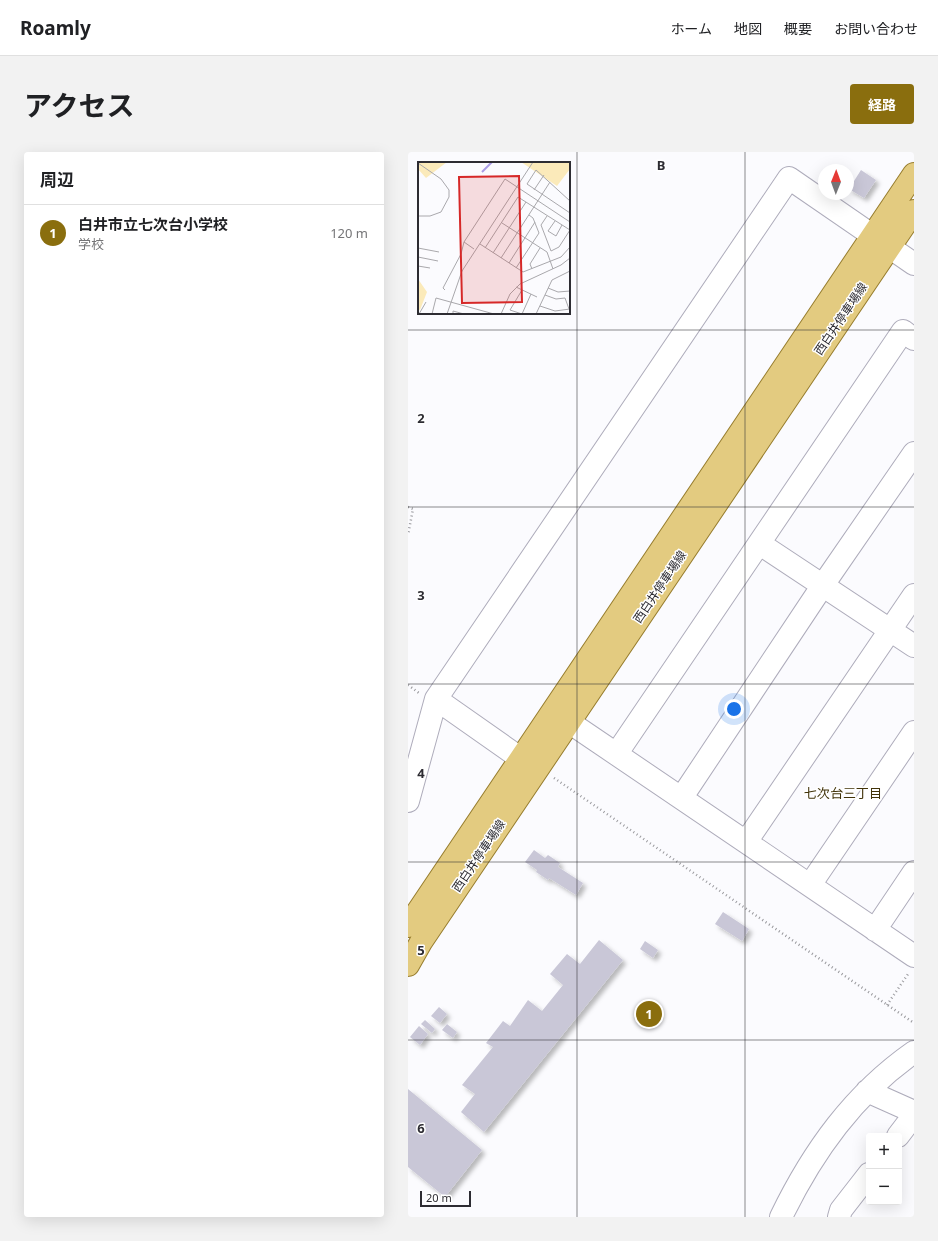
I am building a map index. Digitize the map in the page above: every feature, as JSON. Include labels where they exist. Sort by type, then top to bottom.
[{"type":"main road","name":"西白井停車場線","points":[[408,965],[421,942],[569,722],[881,241],[914,174]]},
{"type":"main road","name":"西白井停車場線","points":[[408,926],[520,758],[881,241],[914,211]]},
{"type":"street","points":[[408,801],[436,699],[789,178],[914,264]]},
{"type":"street","points":[[617,753],[903,331],[914,338]]},
{"type":"street","points":[[682,797],[823,585],[914,453]]},
{"type":"street","points":[[760,544],[914,646]]},
{"type":"street","points":[[746,842],[914,595]]},
{"type":"street","points":[[436,699],[520,758]]},
{"type":"street","points":[[569,722],[682,797],[875,930],[911,964]]},
{"type":"street","points":[[810,886],[914,732]]},
{"type":"street","points":[[875,930],[914,872]]},
{"type":"street","points":[[781,1217],[797,1185],[822,1144],[839,1121],[867,1091],[914,1052]]},
{"type":"street","points":[[867,1091],[914,1114],[900,1133]]},
{"type":"street","points":[[839,1217],[841,1210],[866,1178]]},
{"type":"path","points":[[408,507],[412,509],[408,535]]},
{"type":"path","points":[[550,775],[914,1024]]},
{"type":"path","points":[[887,1005],[911,964]]},
{"type":"building","points":[[861,170],[876,180],[864,198],[854,192],[854,181]]},
{"type":"building","points":[[534,850],[545,858],[548,855],[560,863],[558,867],[583,883],[576,895],[549,878],[548,880],[525,862]]},
{"type":"building","points":[[723,912],[749,929],[742,941],[715,924]]},
{"type":"building","points":[[599,940],[623,960],[484,1132],[461,1112],[475,1094],[462,1085],[493,1047],[486,1043],[503,1021],[510,1026],[528,1000],[542,1011],[563,985],[550,974],[567,954],[580,964]]},
{"type":"building","points":[[645,941],[658,950],[653,958],[640,949]]},
{"type":"building","points":[[439,1007],[447,1014],[440,1023],[431,1016]]},
{"type":"building","points":[[425,1020],[435,1029],[432,1033],[421,1024]]},
{"type":"building","points":[[447,1024],[457,1032],[453,1038],[442,1030]]},
{"type":"building","points":[[419,1026],[428,1034],[420,1045],[410,1037]]},
{"type":"building","points":[[408,1089],[482,1150],[445,1197],[408,1167]]},
{"type":"place","name":"白井市立七次台小学校","points":[[649,1014]]},
{"type":"district","name":"七次台三丁目","points":[[843,793]]}]
